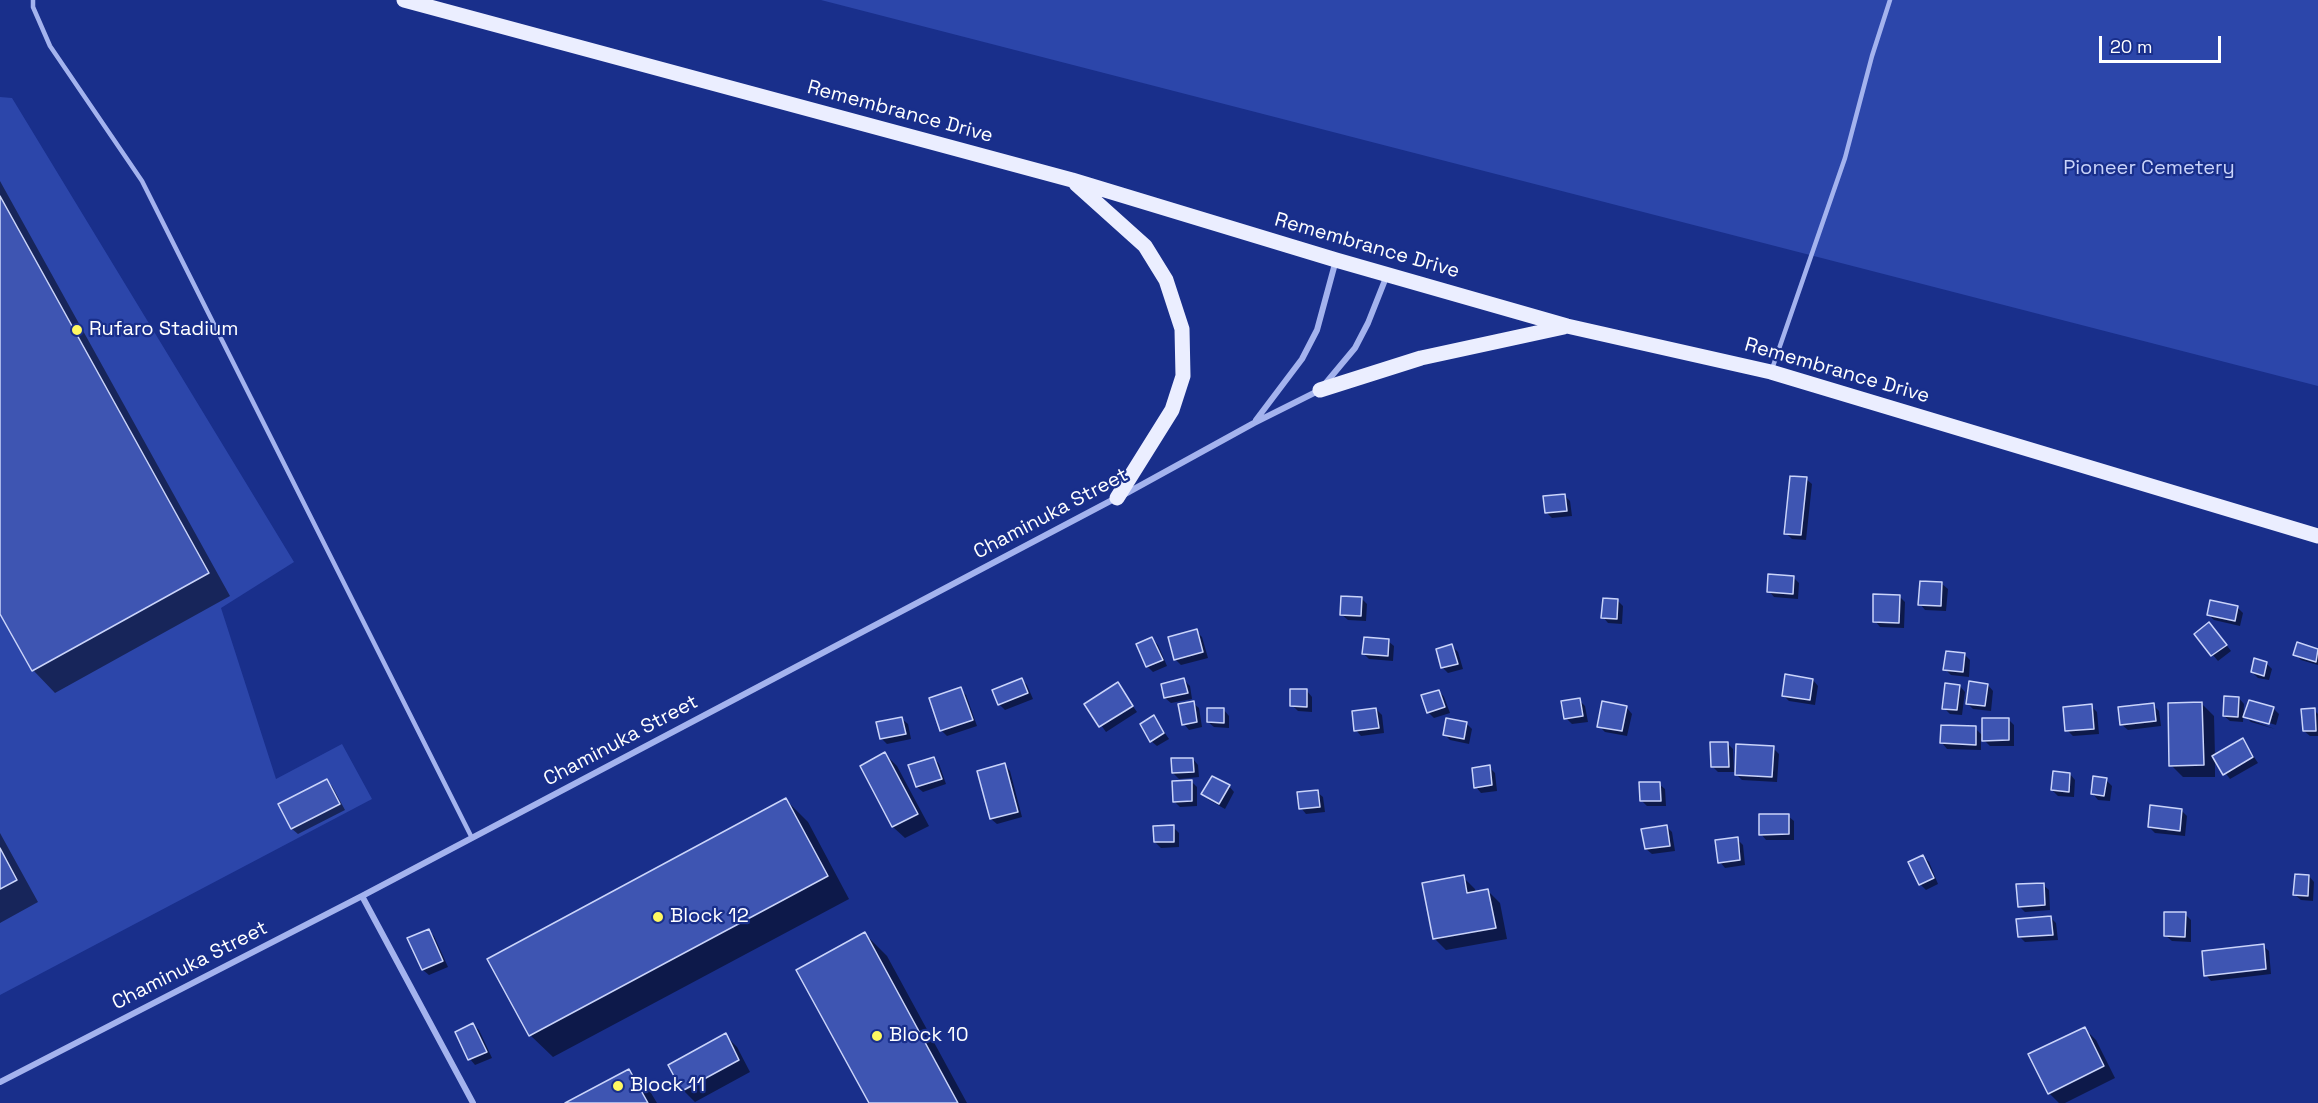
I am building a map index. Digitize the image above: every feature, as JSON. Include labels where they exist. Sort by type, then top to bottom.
[{"type":"main road","name":"Remembrance Drive","points":[[404,0],[1072,180],[1336,260],[1567,326],[1771,372],[2318,536]]},
{"type":"main road","points":[[1072,180],[1145,246],[1166,280],[1182,329],[1183,376],[1172,410],[1117,498]]},
{"type":"main road","points":[[1320,390],[1421,358],[1567,326]]},
{"type":"street","points":[[1254,423],[1302,359],[1317,330],[1336,260]]},
{"type":"street","points":[[1320,390],[1355,348],[1368,323],[1387,273]]},
{"type":"street","name":"Chaminuka Street","points":[[0,1082],[363,896],[1320,390]]},
{"type":"street","points":[[363,896],[473,1103]]},
{"type":"lane","points":[[33,0],[33,7],[50,46],[142,181],[472,838]]},
{"type":"lane","points":[[1771,372],[1845,159],[1872,56],[1890,0]]},
{"type":"green space","name":"Pioneer Cemetery","points":[[821,0],[2318,0],[2318,386]]},
{"type":"green space","name":"Rufaro Stadium","points":[[0,97],[12,98],[294,562],[221,608],[276,779],[342,744],[372,799],[0,995]]},
{"type":"building","points":[[0,196],[209,573],[32,671],[0,614]]},
{"type":"building","points":[[1790,476],[1807,477],[1801,535],[1784,534]]},
{"type":"building","points":[[1565,494],[1567,511],[1545,513],[1543,496]]},
{"type":"building","points":[[1768,574],[1794,576],[1793,594],[1767,592]]},
{"type":"building","points":[[1920,581],[1942,582],[1941,606],[1918,605]]},
{"type":"building","points":[[1873,594],[1900,595],[1899,623],[1873,622]]},
{"type":"building","points":[[1341,596],[1362,597],[1361,616],[1340,615]]},
{"type":"building","points":[[1603,598],[1618,599],[1617,619],[1601,618]]},
{"type":"building","points":[[2210,600],[2238,606],[2235,621],[2207,615]]},
{"type":"building","points":[[2209,622],[2227,645],[2211,656],[2194,634]]},
{"type":"building","points":[[1197,629],[1203,652],[1174,660],[1168,637]]},
{"type":"building","points":[[1152,637],[1163,660],[1146,667],[1136,644]]},
{"type":"building","points":[[1364,637],[1389,639],[1388,656],[1362,654]]},
{"type":"building","points":[[2297,642],[2318,649],[2316,662],[2293,655]]},
{"type":"building","points":[[1452,644],[1458,664],[1441,668],[1436,649]]},
{"type":"building","points":[[1946,651],[1965,653],[1963,672],[1943,670]]},
{"type":"building","points":[[2254,658],[2267,662],[2264,676],[2251,672]]},
{"type":"building","points":[[1785,674],[1813,679],[1810,700],[1782,696]]},
{"type":"building","points":[[1022,678],[1028,693],[998,705],[992,690]]},
{"type":"building","points":[[1184,678],[1188,693],[1164,698],[1161,684]]},
{"type":"building","points":[[1969,681],[1988,684],[1985,706],[1966,704]]},
{"type":"building","points":[[1118,682],[1133,706],[1099,727],[1084,704]]},
{"type":"building","points":[[1945,683],[1960,685],[1957,710],[1942,709]]},
{"type":"building","points":[[961,687],[973,720],[940,731],[929,698]]},
{"type":"building","points":[[1290,689],[1307,689],[1307,707],[1290,706]]},
{"type":"building","points":[[1439,690],[1445,707],[1427,713],[1421,695]]},
{"type":"building","points":[[2224,696],[2239,697],[2238,717],[2223,716]]},
{"type":"building","points":[[1580,698],[1583,716],[1564,719],[1561,701]]},
{"type":"building","points":[[2249,700],[2274,707],[2269,724],[2243,717]]},
{"type":"building","points":[[1194,701],[1197,722],[1182,725],[1178,704]]},
{"type":"building","points":[[1602,701],[1627,706],[1622,731],[1597,727]]},
{"type":"building","points":[[2202,702],[2204,765],[2169,766],[2168,703]]},
{"type":"building","points":[[2154,703],[2156,721],[2120,725],[2118,707]]},
{"type":"building","points":[[2092,704],[2094,729],[2065,731],[2063,707]]},
{"type":"building","points":[[1207,708],[1224,708],[1224,723],[1207,722]]},
{"type":"building","points":[[1376,708],[1379,728],[1354,731],[1352,711]]},
{"type":"building","points":[[2315,708],[2316,731],[2303,731],[2301,709]]},
{"type":"building","points":[[1154,715],[1164,733],[1150,742],[1140,724]]},
{"type":"building","points":[[902,717],[906,734],[880,739],[876,722]]},
{"type":"building","points":[[1446,718],[1467,722],[1464,739],[1443,735]]},
{"type":"building","points":[[1982,718],[2009,718],[2009,740],[1982,741]]},
{"type":"building","points":[[1941,725],[1976,726],[1976,745],[1940,743]]},
{"type":"building","points":[[2243,738],[2253,757],[2223,775],[2212,756]]},
{"type":"building","points":[[1710,742],[1728,742],[1729,767],[1711,767]]},
{"type":"building","points":[[1736,744],[1774,746],[1772,777],[1735,775]]},
{"type":"building","points":[[885,752],[918,814],[892,827],[860,766]]},
{"type":"building","points":[[934,757],[942,779],[916,787],[908,765]]},
{"type":"building","points":[[1171,758],[1193,758],[1194,772],[1172,773]]},
{"type":"building","points":[[1005,763],[1018,812],[990,819],[977,771]]},
{"type":"building","points":[[1490,765],[1492,785],[1474,788],[1472,768]]},
{"type":"building","points":[[2053,771],[2070,773],[2069,792],[2051,790]]},
{"type":"building","points":[[1212,776],[1230,785],[1219,804],[1201,794]]},
{"type":"building","points":[[2093,776],[2107,778],[2104,796],[2091,794]]},
{"type":"building","points":[[327,779],[340,804],[291,829],[278,804]]},
{"type":"building","points":[[1192,780],[1192,801],[1173,802],[1172,781]]},
{"type":"building","points":[[1639,782],[1660,782],[1661,801],[1640,801]]},
{"type":"building","points":[[1318,790],[1320,807],[1299,809],[1297,792]]},
{"type":"building","name":"Block 12","points":[[786,798],[828,876],[529,1036],[487,959]]},
{"type":"building","points":[[2150,805],[2182,809],[2180,831],[2148,827]]},
{"type":"building","points":[[1759,814],[1789,814],[1789,834],[1759,835]]},
{"type":"building","points":[[1174,825],[1174,842],[1154,842],[1153,826]]},
{"type":"building","points":[[1667,825],[1670,846],[1645,849],[1641,829]]},
{"type":"building","points":[[1738,837],[1740,860],[1718,863],[1715,840]]},
{"type":"building","points":[[0,848],[17,880],[0,889]]},
{"type":"building","points":[[1923,855],[1934,878],[1919,885],[1908,862]]},
{"type":"building","points":[[2295,874],[2309,875],[2308,896],[2293,895]]},
{"type":"building","points":[[1464,875],[1467,893],[1488,889],[1496,928],[1433,939],[1422,883]]},
{"type":"building","points":[[2044,883],[2045,905],[2018,907],[2016,884]]},
{"type":"building","points":[[2164,912],[2186,912],[2185,937],[2164,936]]},
{"type":"building","points":[[2051,916],[2053,935],[2018,937],[2016,919]]},
{"type":"building","points":[[429,929],[443,961],[422,970],[407,938]]},
{"type":"building","name":"Block 10","points":[[865,932],[958,1103],[869,1103],[796,970]]},
{"type":"building","points":[[2264,944],[2266,969],[2204,976],[2202,951]]},
{"type":"building","points":[[473,1023],[487,1052],[468,1060],[455,1032]]},
{"type":"building","points":[[2085,1027],[2104,1066],[2048,1094],[2028,1054]]},
{"type":"building","points":[[726,1033],[739,1060],[682,1091],[668,1065]]},
{"type":"building","name":"Block 11","points":[[629,1069],[648,1103],[565,1103]]},
{"type":"place","name":"Rufaro Stadium","points":[[77,330]]},
{"type":"place","name":"Block 12","points":[[658,917]]},
{"type":"place","name":"Block 10","points":[[877,1036]]},
{"type":"place","name":"Block 11","points":[[618,1086]]}]
